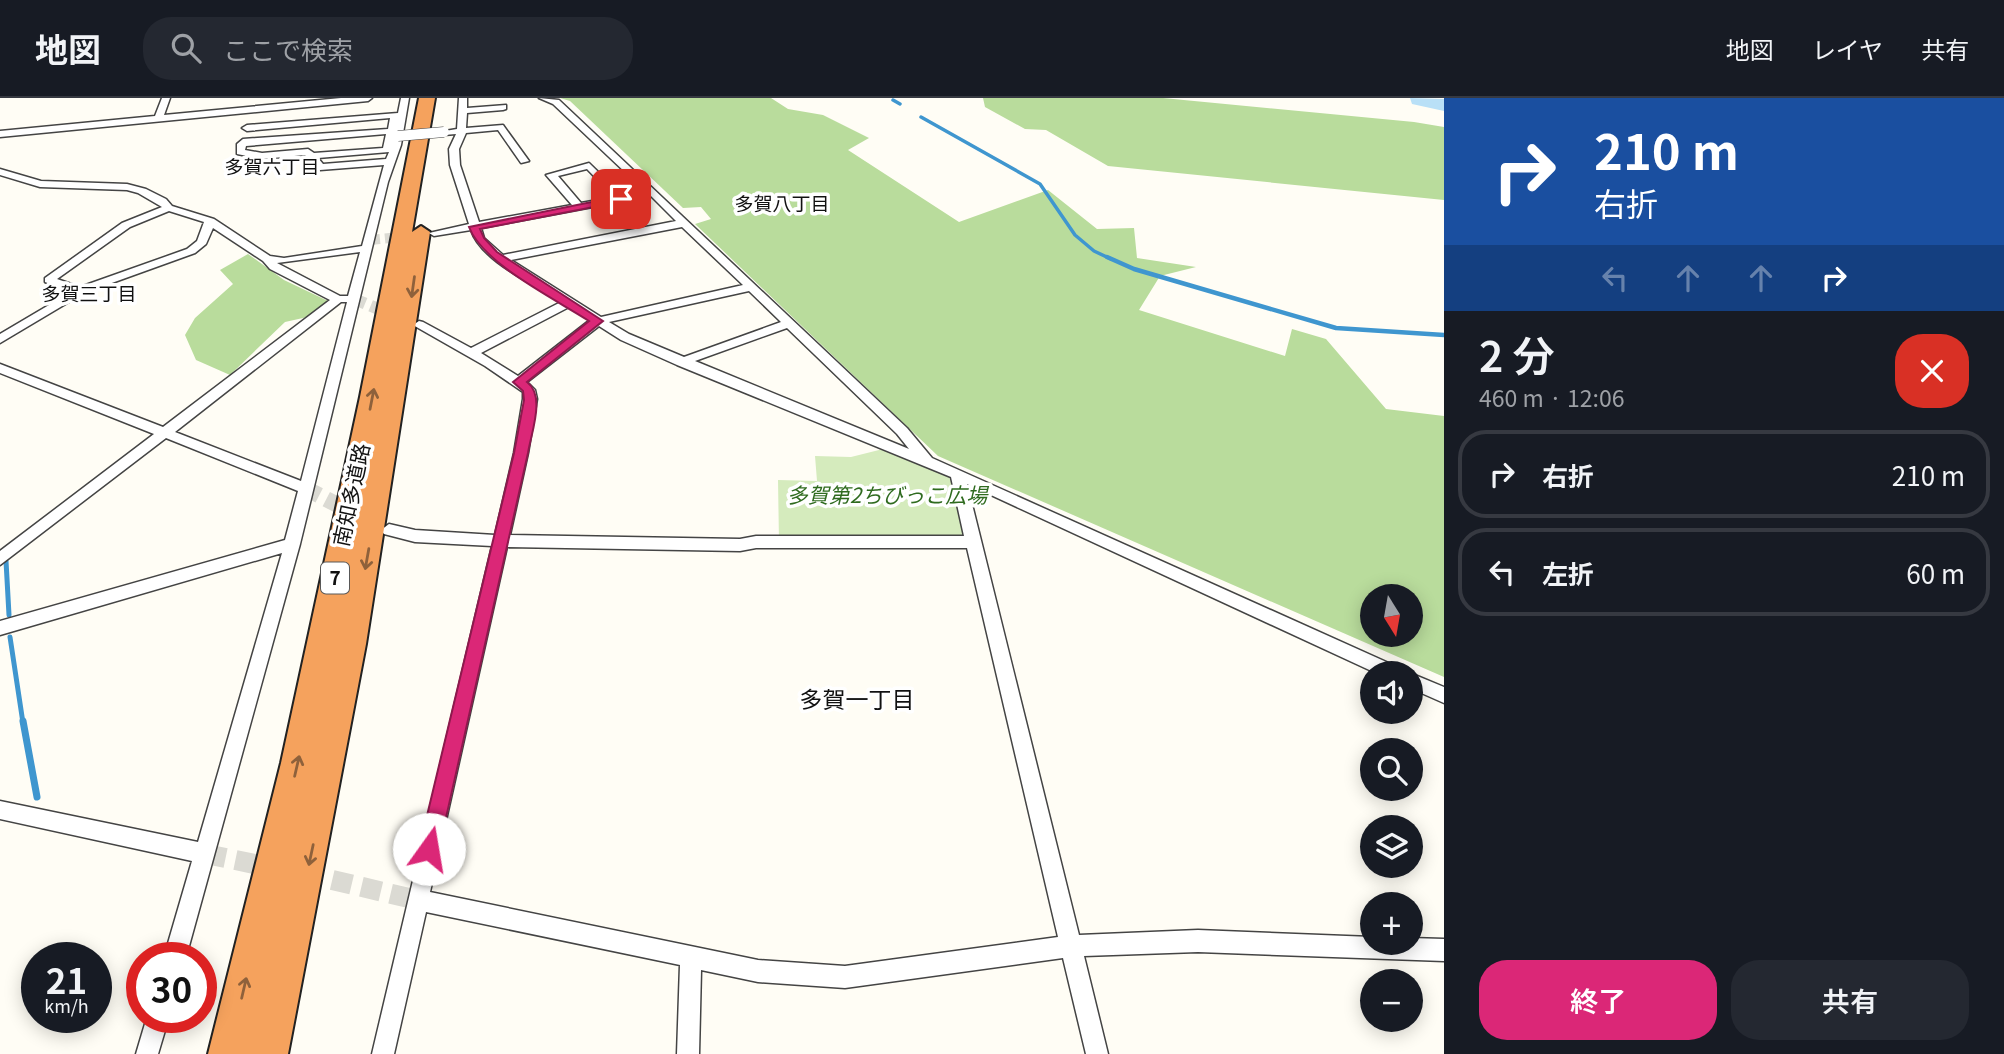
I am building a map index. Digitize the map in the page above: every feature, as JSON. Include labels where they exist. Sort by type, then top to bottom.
[{"type":"highway","name":"南知多道路","points":[[228,1054],[300,750],[372,397],[427,98]]},
{"type":"highway","name":"南知多道路","points":[[268,1054],[335,735],[452,104]]},
{"type":"street","points":[[159,118],[166,98]]},
{"type":"street","points":[[0,134],[369,98]]},
{"type":"street","points":[[180,942],[292,544],[405,98]]},
{"type":"street","points":[[452,104],[463,98]]},
{"type":"street","points":[[543,98],[556,102],[653,193],[902,431],[928,462]]},
{"type":"street","points":[[452,104],[503,107]]},
{"type":"street","points":[[452,104],[461,131],[461,137],[454,149],[454,165],[479,239],[501,259],[567,303],[625,337],[957,474],[1367,661]]},
{"type":"street","points":[[251,110],[240,152],[262,156],[308,152],[316,159],[389,156]]},
{"type":"street","points":[[247,128],[395,115],[395,133]]},
{"type":"street","points":[[242,144],[500,127],[524,161]]},
{"type":"street","points":[[579,207],[551,175],[589,166],[621,199]]},
{"type":"street","points":[[0,172],[40,184],[135,189],[153,196],[167,208],[191,213],[210,221],[285,274],[338,299],[354,299]]},
{"type":"street","points":[[434,233],[653,193]]},
{"type":"street","points":[[80,291],[49,280],[126,225],[167,208]]},
{"type":"street","points":[[0,339],[80,291],[191,251],[202,242],[210,221]]},
{"type":"street","points":[[501,259],[684,223]]},
{"type":"street","points":[[267,259],[284,261],[367,248]]},
{"type":"street","points":[[519,382],[597,321],[751,287]]},
{"type":"street","points":[[0,559],[338,299]]},
{"type":"street","points":[[473,352],[567,303]]},
{"type":"street","points":[[681,362],[790,323]]},
{"type":"street","points":[[383,1054],[521,453],[530,400],[529,390],[519,382],[473,352],[419,325]]},
{"type":"street","points":[[0,368],[305,488]]},
{"type":"street","points":[[957,474],[1097,1054]]},
{"type":"street","points":[[389,530],[415,536],[500,541],[740,545],[756,542],[975,542]]},
{"type":"street","points":[[0,628],[292,544]]},
{"type":"street","points":[[1423,686],[1444,695]]},
{"type":"street","points":[[2,813],[206,854]]},
{"type":"street","points":[[417,900],[758,971],[845,977],[1070,946],[1198,941],[1444,950]]},
{"type":"street","points":[[688,1054],[691,957]]},
{"type":"street","points":[[146,1054],[153,1033]]},
{"type":"green space","points":[[560,98],[771,98],[788,109],[823,115],[869,138],[848,150],[959,222],[1048,190],[1097,229],[1134,228],[1137,258],[1196,267],[1160,276],[1139,310],[1285,356],[1292,329],[1326,339],[1386,409],[1444,416],[1444,677],[1423,668],[1423,661],[1407,661],[1378,648],[1423,648],[1423,584],[1360,584],[1360,640],[938,456],[695,224],[711,219],[701,207],[683,208],[570,101]]},
{"type":"green space","points":[[983,98],[1163,98],[1444,127],[1444,200],[1108,166],[1046,130],[1025,129],[985,107]]},
{"type":"green space","points":[[248,254],[284,280],[328,301],[312,316],[285,322],[230,375],[196,360],[185,335],[195,318],[233,284],[220,270]]},
{"type":"green space","name":"多賀第2ちびっこ広場","points":[[891,447],[957,474],[975,542],[779,542],[778,480],[817,481],[815,456],[851,457]]},
{"type":"waterway","points":[[893,100],[900,104]]},
{"type":"waterway","points":[[1418,100],[1444,105]]},
{"type":"waterway","points":[[921,117],[1040,184],[1075,235],[1094,251],[1111,259]]},
{"type":"waterway","points":[[1107,257],[1134,269],[1336,328],[1444,335]]},
{"type":"waterway","points":[[6,561],[9,615]]},
{"type":"waterway","points":[[10,637],[23,723]]},
{"type":"waterway","points":[[23,721],[37,797]]},
{"type":"tunnel","points":[[370,240],[411,236]]},
{"type":"tunnel","points":[[354,299],[398,317]]},
{"type":"tunnel","points":[[305,488],[355,514]]},
{"type":"tunnel","points":[[206,854],[274,868]]},
{"type":"tunnel","points":[[303,873],[417,900]]},
{"type":"district","name":"多賀六丁目","points":[[272,167]]},
{"type":"district","name":"多賀八丁目","points":[[782,204]]},
{"type":"district","name":"多賀三丁目","points":[[89,294]]},
{"type":"district","name":"多賀一丁目","points":[[857,700]]},
{"type":"route","points":[[429,849],[521,453],[530,400],[529,390],[519,382],[597,321],[493,254],[479,239],[474,227],[621,199]]}]
